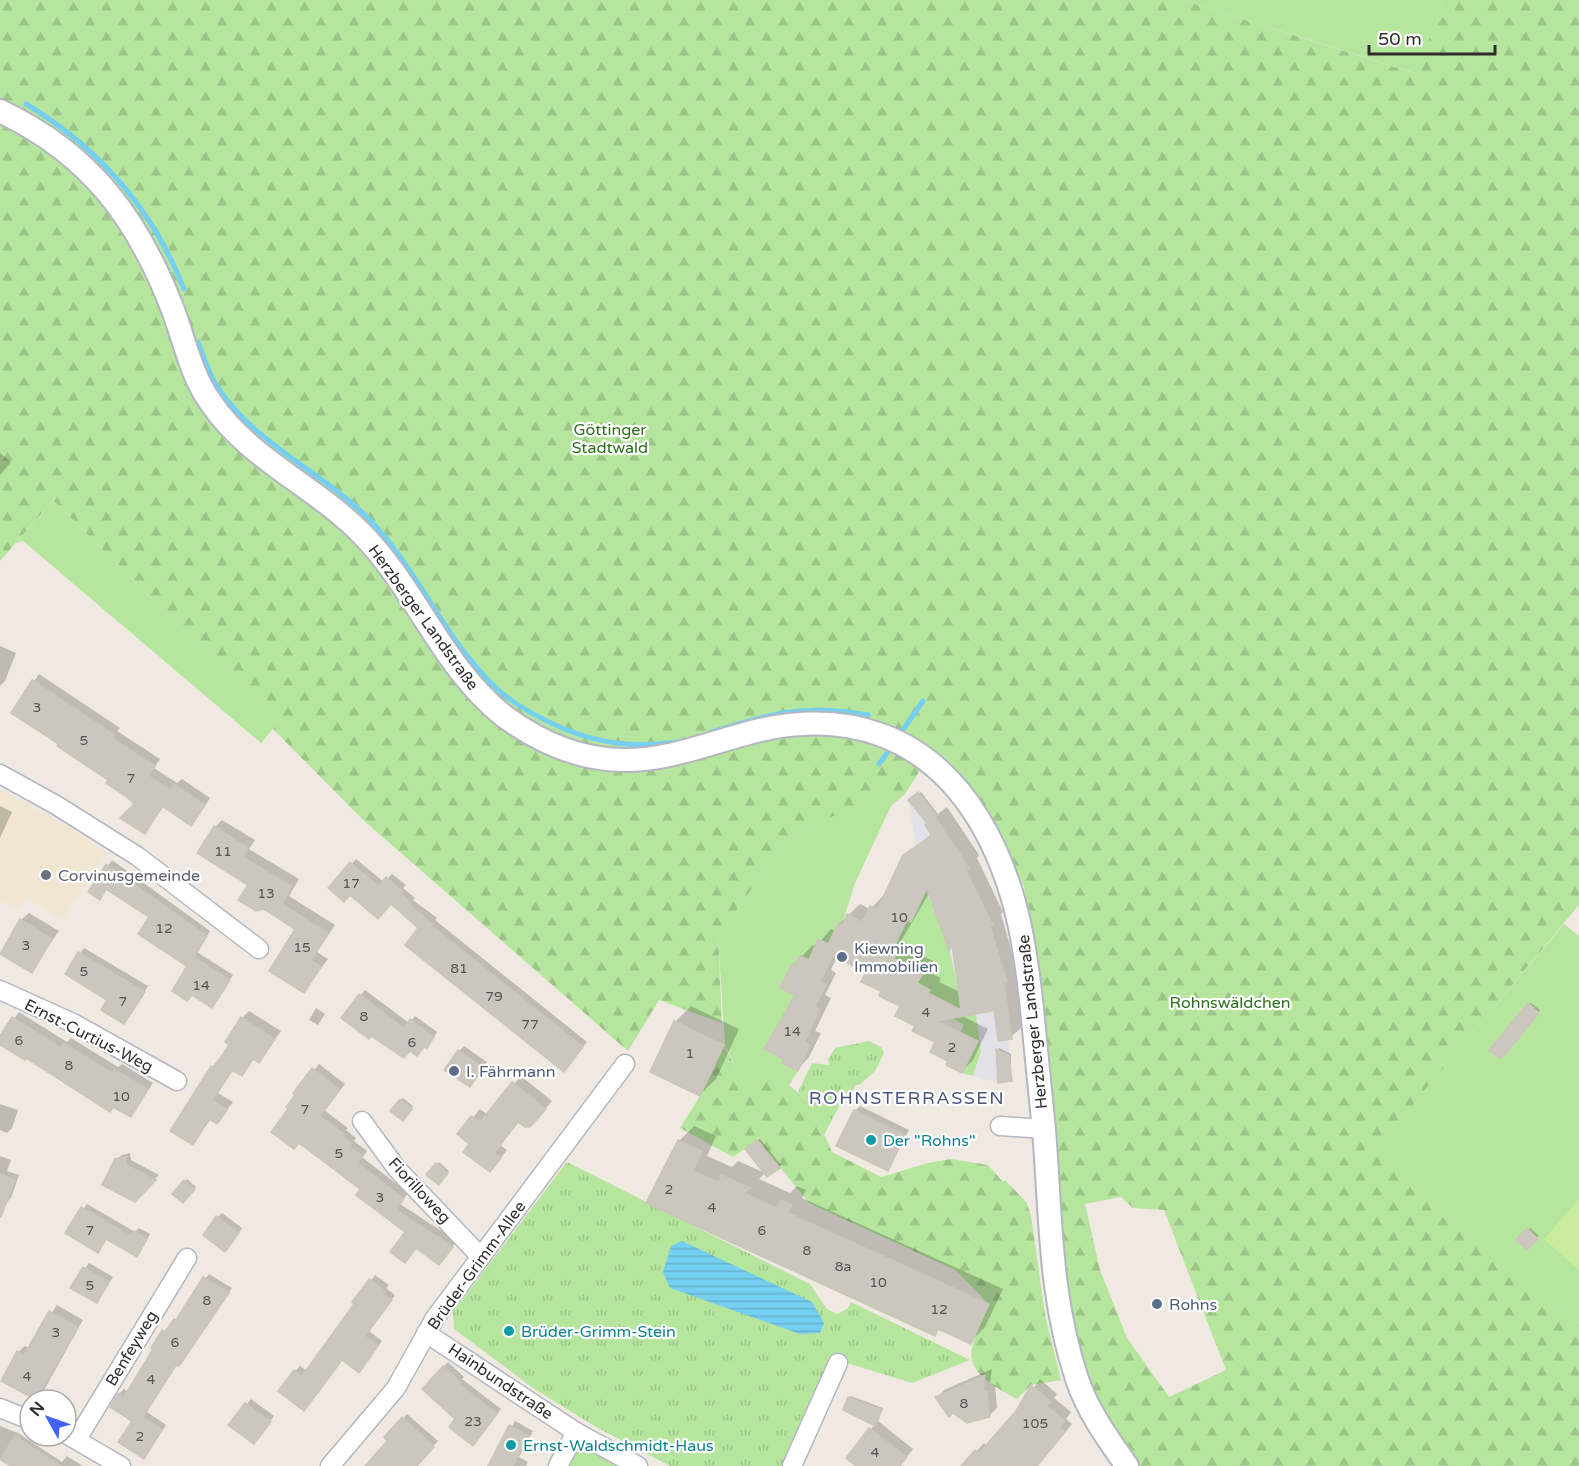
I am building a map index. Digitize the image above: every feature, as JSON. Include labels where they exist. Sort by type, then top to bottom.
[{"type":"street","name":"Herzberger Landstraße","points":[[0,111],[27,124],[78,161],[111,194],[134,226],[158,272],[191,368],[208,399],[230,429],[250,447],[335,509],[364,536],[385,560],[457,666],[505,716],[534,735],[574,753],[625,760],[675,755],[756,731],[797,724],[856,727],[899,741],[923,756],[945,776],[981,822],[1001,861],[1013,895],[1030,977],[1044,1129],[1054,1290],[1078,1382],[1104,1433],[1127,1466]]},
{"type":"street","points":[[0,774],[56,805],[137,856],[259,949]]},
{"type":"street","name":"Ernst-Curtius-Weg","points":[[0,990],[75,1024],[177,1081]]},
{"type":"street","name":"Brüder-Grimm-Allee","points":[[330,1466],[396,1388],[435,1318],[625,1064]]},
{"type":"street","name":"Fiorilloweg","points":[[363,1121],[397,1169],[481,1257]]},
{"type":"street","points":[[1000,1126],[1044,1129]]},
{"type":"street","name":"Benfeyweg","points":[[78,1426],[187,1258]]},
{"type":"street","name":"Hainbundstraße","points":[[426,1333],[576,1432],[638,1466]]},
{"type":"street","points":[[792,1466],[838,1363]]},
{"type":"street","points":[[0,1408],[18,1415]]},
{"type":"street","points":[[558,1466],[576,1432]]},
{"type":"street","points":[[78,1441],[121,1466]]},
{"type":"shaded area","name":"Corvinusgemeinde","points":[[0,789],[69,828],[107,853],[62,920],[27,897],[18,910],[0,900]]},
{"type":"shaded area","points":[[918,792],[953,842],[993,925],[990,927],[1007,982],[1004,984],[1012,1039],[1008,1040],[1012,1081],[998,1083],[973,1076],[977,1065],[976,1014],[962,1017],[956,973],[903,855],[916,847],[908,800]]},
{"type":"green space","name":"Göttinger Stadtwald","points":[[0,0],[1182,0],[1417,74],[1443,0],[1579,0],[1579,905],[1375,1150],[1579,1323],[1579,1466],[1135,1466],[1086,1384],[1066,1289],[1041,980],[1024,887],[1003,840],[985,811],[932,752],[905,794],[891,806],[880,794],[787,838],[718,937],[722,1023],[659,1000],[628,1051],[362,819],[273,729],[277,724],[53,500],[0,561]],"holes":[[[1121,1197],[1133,1208],[1164,1210],[1226,1370],[1169,1397],[1127,1338],[1100,1270],[1085,1204]]]},
{"type":"green space","points":[[1182,0],[1443,0],[1418,74]]},
{"type":"green space","points":[[53,500],[277,724],[261,743],[23,541],[16,543]]},
{"type":"green space","points":[[880,793],[891,806],[855,883],[842,924],[839,922],[828,944],[818,940],[809,960],[800,956],[795,965],[792,964],[780,988],[796,996],[764,1049],[780,1057],[783,1052],[798,1071],[789,1085],[762,1077],[745,1089],[725,1045],[718,937],[787,838]]},
{"type":"green space","points":[[912,868],[931,903],[946,939],[962,1016],[976,1014],[981,1051],[973,1076],[962,1073],[972,1053],[974,1039],[960,1032],[964,1025],[952,1018],[957,1008],[934,996],[926,998],[930,990],[917,983],[922,973],[899,961],[892,963],[895,955],[871,943]]},
{"type":"green space","points":[[1564,924],[1579,936],[1579,1323],[1374,1150]]},
{"type":"green space","points":[[869,1041],[881,1047],[884,1053],[875,1071],[856,1085],[851,1095],[846,1093],[824,1135],[810,1103],[798,1092],[812,1063],[829,1065],[828,1059],[835,1048]]},
{"type":"green space","points":[[724,1045],[745,1088],[762,1077],[789,1085],[810,1103],[832,1152],[881,1177],[928,1163],[951,1159],[988,1165],[1003,1182],[1005,1180],[1026,1202],[1031,1215],[1045,1315],[1061,1380],[1031,1385],[1017,1399],[998,1389],[976,1370],[972,1360],[975,1337],[989,1304],[955,1270],[809,1203],[758,1140],[733,1157],[680,1128],[700,1096]]},
{"type":"green space","points":[[567,1162],[810,1284],[827,1309],[838,1314],[848,1308],[851,1302],[970,1360],[912,1383],[834,1359],[789,1466],[670,1466],[596,1427],[533,1388],[454,1329],[453,1312]]},
{"type":"green space","points":[[1579,1199],[1579,1270],[1544,1239]]},
{"type":"green space","points":[[585,1445],[624,1466],[563,1466],[574,1449]]},
{"type":"water","points":[[682,1241],[812,1302],[824,1323],[820,1333],[800,1334],[670,1288],[663,1272],[671,1246]]},
{"type":"building","points":[[32,680],[115,735],[112,738],[155,766],[149,776],[170,790],[174,784],[205,805],[191,826],[162,806],[145,834],[120,818],[134,804],[128,798],[106,783],[108,780],[57,746],[59,744],[11,713]]},
{"type":"building","points":[[918,792],[937,816],[927,823],[908,800]]},
{"type":"building","points":[[935,817],[969,868],[966,870],[993,925],[990,926],[1007,982],[1004,983],[1012,1039],[998,1041],[994,1007],[992,1011],[937,1021],[978,1041],[962,1073],[946,1065],[948,1061],[930,1052],[935,1042],[912,1031],[915,1026],[895,1016],[900,1006],[879,996],[881,991],[861,982],[866,972],[833,956],[820,982],[826,984],[815,1007],[820,1009],[804,1042],[810,1045],[798,1071],[782,1063],[784,1059],[764,1049],[795,995],[780,988],[792,964],[795,965],[800,956],[809,960],[818,939],[828,944],[839,922],[842,924],[847,914],[862,922],[870,906],[877,910],[903,855],[932,836],[925,825]],"holes":[[[927,888],[949,951],[952,944],[961,1010],[928,993],[930,990],[917,983],[923,973],[894,959],[896,955],[891,953],[907,920],[911,922]]]},
{"type":"building","points":[[214,826],[248,848],[243,857],[292,887],[282,904],[328,933],[311,960],[321,967],[304,993],[269,971],[295,929],[264,909],[256,911],[238,900],[248,885],[197,853]]},
{"type":"building","points":[[350,862],[378,886],[386,877],[402,891],[400,893],[410,905],[433,924],[432,926],[583,1047],[564,1072],[405,945],[418,928],[391,904],[378,919],[350,895],[344,902],[328,888]]},
{"type":"building","points":[[106,864],[207,936],[194,957],[230,980],[212,1008],[192,995],[187,1001],[172,991],[187,966],[138,934],[149,917],[106,889],[100,900],[88,892]]},
{"type":"building","points":[[20,919],[52,939],[32,973],[0,954]]},
{"type":"building","points":[[78,952],[145,992],[124,1024],[101,1010],[107,1000],[65,974]]},
{"type":"building","points":[[359,994],[404,1028],[410,1019],[434,1037],[427,1048],[424,1047],[417,1056],[410,1051],[404,1058],[371,1036],[369,1039],[341,1018]]},
{"type":"building","points":[[1528,1003],[1539,1013],[1501,1059],[1489,1050]]},
{"type":"building","points":[[12,1017],[61,1048],[64,1043],[112,1073],[114,1069],[148,1089],[131,1117],[113,1107],[110,1112],[26,1058],[25,1060],[0,1045],[0,1036]]},
{"type":"building","points":[[241,1017],[275,1039],[259,1063],[253,1059],[242,1076],[232,1070],[212,1100],[227,1110],[217,1124],[209,1119],[193,1145],[170,1131],[211,1066],[214,1068],[229,1045],[225,1042]]},
{"type":"building","points":[[674,1021],[724,1045],[700,1096],[650,1072]]},
{"type":"building","points":[[996,1049],[1009,1056],[1012,1081],[998,1083]]},
{"type":"building","points":[[458,1050],[483,1068],[470,1087],[444,1070]]},
{"type":"building","points":[[312,1068],[340,1090],[320,1116],[344,1134],[342,1136],[352,1144],[350,1147],[363,1156],[358,1163],[404,1199],[396,1210],[453,1247],[439,1265],[416,1248],[405,1263],[390,1252],[405,1232],[356,1195],[360,1189],[299,1143],[294,1149],[271,1132],[288,1109],[286,1107],[295,1095],[293,1093]]},
{"type":"building","points":[[512,1082],[546,1109],[530,1127],[525,1127],[518,1122],[494,1153],[501,1158],[490,1172],[463,1152],[469,1144],[457,1134],[471,1116],[480,1122]]},
{"type":"building","points":[[400,1099],[412,1109],[403,1121],[390,1111]]},
{"type":"building","name":"Der \"Rohns\"","points":[[854,1110],[905,1135],[888,1171],[836,1146]]},
{"type":"building","points":[[678,1140],[702,1151],[693,1171],[719,1182],[721,1175],[751,1188],[744,1193],[776,1208],[781,1200],[792,1205],[788,1213],[989,1304],[971,1344],[938,1329],[935,1336],[646,1203]]},
{"type":"building","points":[[757,1140],[780,1168],[767,1177],[745,1149]]},
{"type":"building","points":[[126,1157],[126,1165],[156,1180],[135,1202],[102,1185],[115,1159]]},
{"type":"building","points":[[436,1163],[448,1173],[439,1185],[426,1175]]},
{"type":"building","points":[[0,1174],[15,1180],[1,1217],[0,1217]]},
{"type":"building","points":[[184,1180],[195,1189],[183,1203],[172,1194]]},
{"type":"building","points":[[81,1207],[131,1236],[134,1231],[147,1239],[137,1257],[106,1239],[98,1253],[65,1233]]},
{"type":"building","points":[[216,1216],[239,1233],[225,1252],[203,1235]]},
{"type":"building","points":[[1527,1228],[1538,1239],[1527,1250],[1516,1240]]},
{"type":"building","points":[[83,1267],[109,1282],[97,1303],[70,1288]]},
{"type":"building","points":[[203,1277],[229,1293],[179,1366],[176,1365],[143,1417],[162,1430],[144,1459],[118,1442],[132,1421],[110,1407],[118,1393],[124,1397],[162,1330],[165,1332],[174,1319],[176,1320]]},
{"type":"building","points":[[369,1279],[385,1291],[383,1293],[392,1300],[365,1336],[378,1346],[359,1373],[342,1360],[304,1411],[278,1391],[294,1370],[302,1376],[354,1304],[352,1302]]},
{"type":"building","points":[[49,1311],[78,1327],[43,1388],[18,1388],[18,1390],[1,1381],[17,1351],[24,1355]]},
{"type":"building","points":[[443,1366],[461,1382],[459,1384],[497,1414],[473,1446],[449,1427],[455,1419],[422,1389]]},
{"type":"building","points":[[985,1375],[983,1391],[987,1392],[990,1417],[967,1423],[953,1413],[949,1417],[935,1397]]},
{"type":"building","points":[[1031,1385],[1051,1402],[1047,1406],[1065,1421],[1060,1427],[1065,1432],[1037,1466],[961,1466],[975,1450],[979,1453],[1016,1411]]},
{"type":"building","points":[[848,1397],[882,1410],[875,1426],[843,1410]]},
{"type":"building","points":[[245,1403],[271,1422],[254,1444],[228,1425]]},
{"type":"building","points":[[402,1417],[434,1447],[417,1466],[365,1466],[387,1441],[384,1437]]},
{"type":"building","name":"Ernst-Waldschmidt-Haus","points":[[509,1425],[529,1436],[513,1466],[488,1466]]},
{"type":"building","points":[[869,1428],[907,1457],[900,1466],[856,1466],[846,1458]]},
{"type":"building","points":[[15,1436],[18,1438],[18,1448],[33,1448],[61,1466],[10,1466],[0,1459]]},
{"type":"waterway","points":[[26,104],[77,140],[121,183],[140,207],[156,233],[184,289]]},
{"type":"waterway","points":[[198,342],[212,378],[230,404],[267,439],[329,485],[368,518],[402,559],[461,648],[503,694],[545,720],[590,738],[647,745],[677,742]]},
{"type":"waterway","points":[[900,734],[923,701]]},
{"type":"waterway","points":[[712,732],[789,712],[826,710],[868,715]]},
{"type":"waterway","points":[[879,764],[891,748]]},
{"type":"place","name":"Corvinusgemeinde","points":[[46,875]]},
{"type":"place","name":"Kiewning Immobilien","points":[[842,957]]},
{"type":"place","name":"I. Fährmann","points":[[454,1071]]},
{"type":"place","name":"Der \"Rohns\"","points":[[871,1140]]},
{"type":"place","name":"Rohns","points":[[1157,1304]]},
{"type":"place","name":"Brüder-Grimm-Stein","points":[[509,1331]]},
{"type":"place","name":"Ernst-Waldschmidt-Haus","points":[[511,1445]]},
{"type":"district","name":"ROHNSTERRASSEN","points":[[907,1098]]},
{"type":"park label","name":"Rohnswäldchen","points":[[1230,1002]]}]
